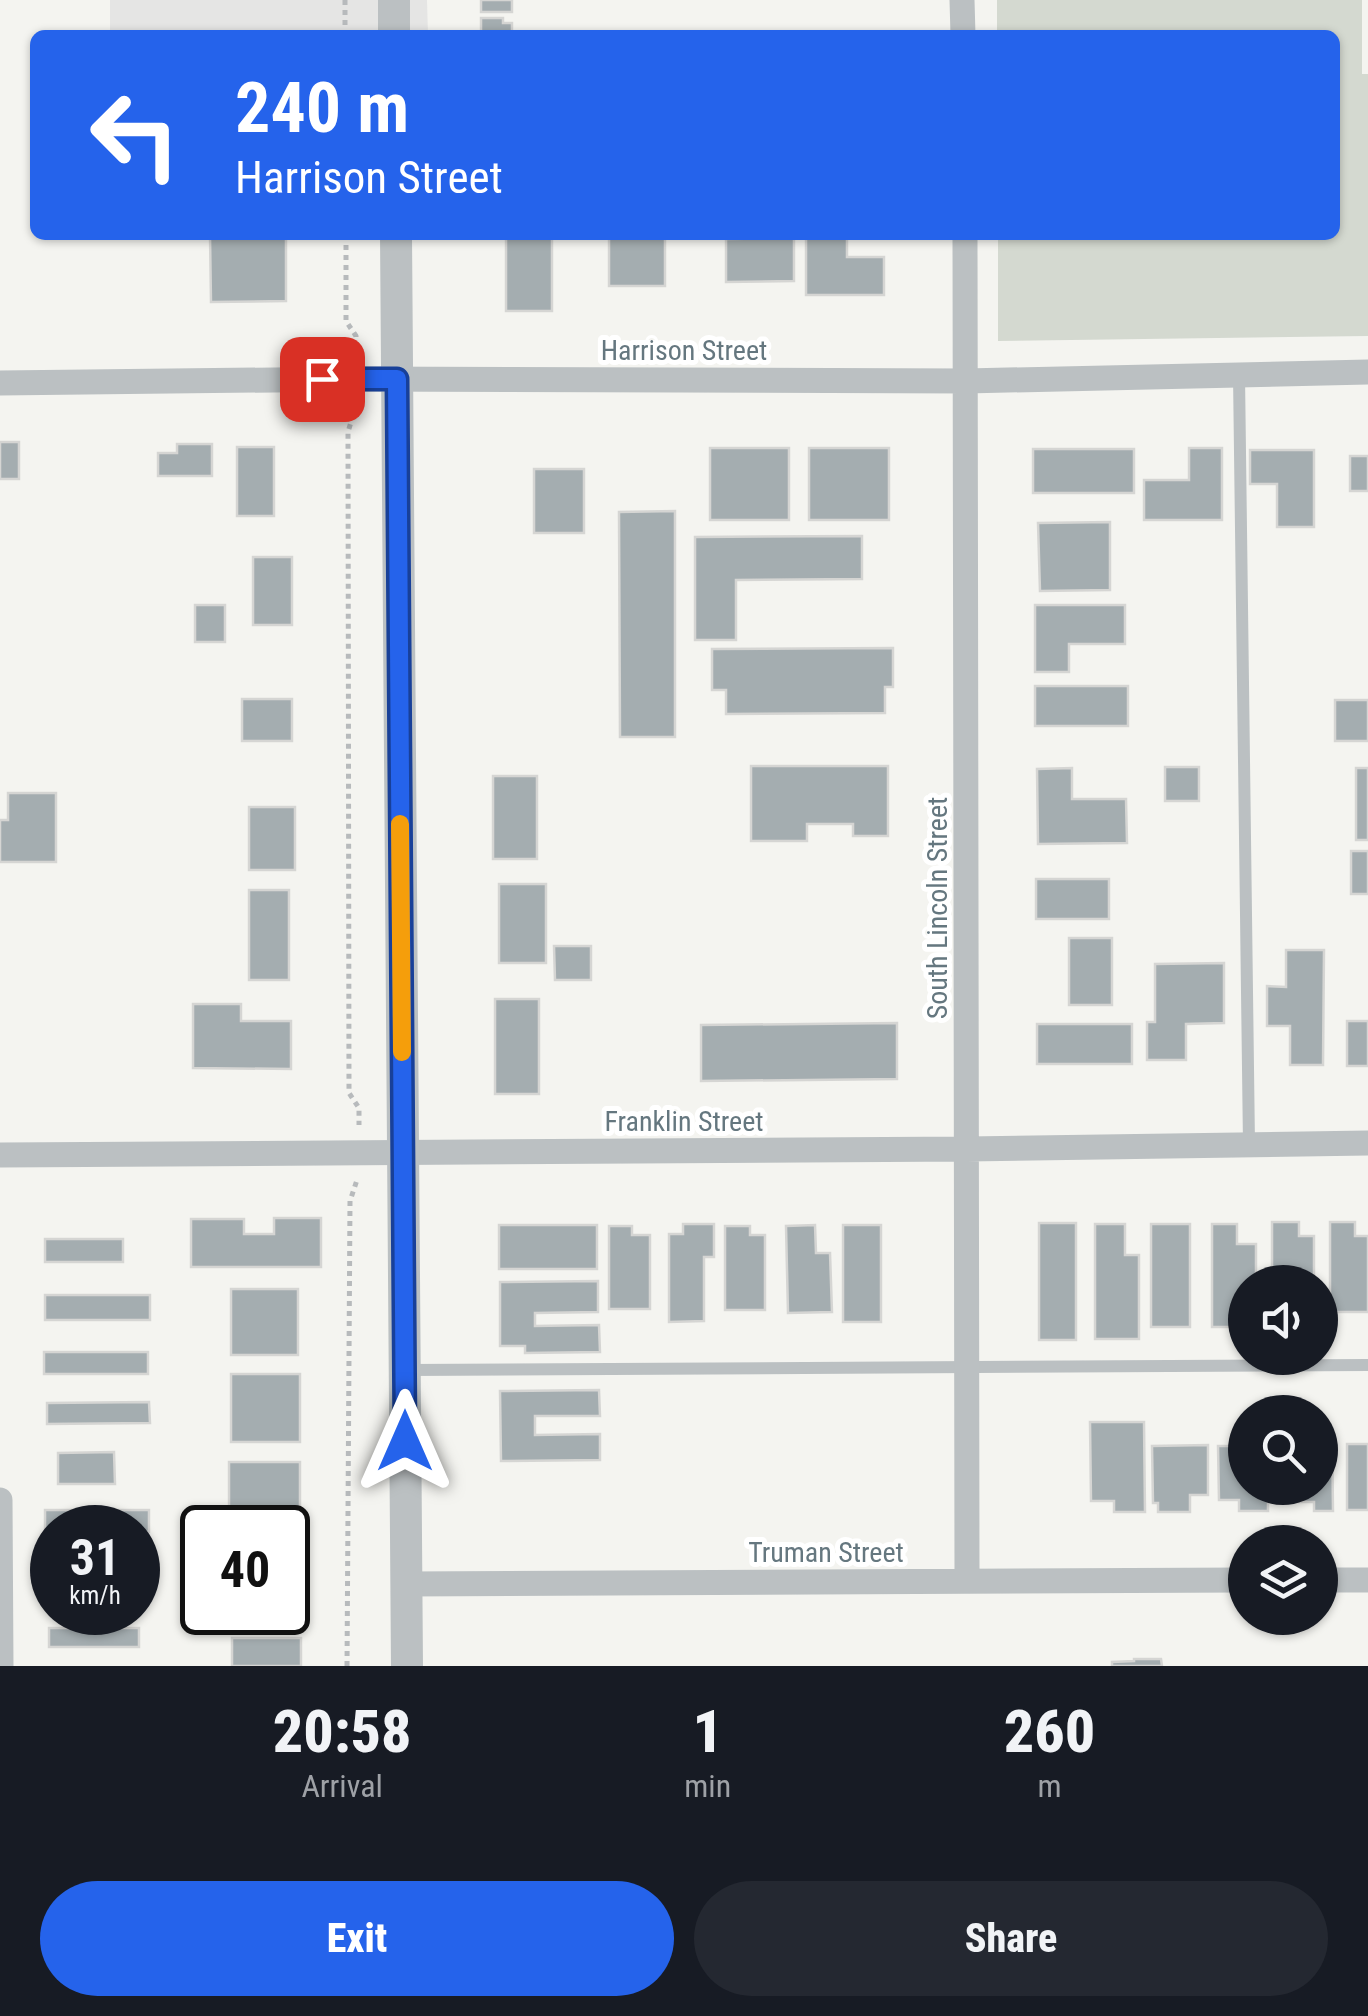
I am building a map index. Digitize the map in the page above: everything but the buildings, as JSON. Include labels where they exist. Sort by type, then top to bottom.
[{"type":"street","points":[[394,0],[394,30]]},
{"type":"street","points":[[962,0],[963,30]]},
{"type":"street","points":[[396,240],[407,1666]]},
{"type":"street","name":"South Lincoln Street","points":[[965,240],[967,1581]]},
{"type":"street","name":"Harrison Street","points":[[0,383],[397,379],[966,381],[1368,372]]},
{"type":"street","name":"Franklin Street","points":[[0,1154],[1368,1143]]},
{"type":"street","points":[[0,1500],[1,1666]]},
{"type":"street","name":"Truman Street","points":[[406,1584],[1228,1580]]},
{"type":"street","points":[[1338,1580],[1368,1580]]},
{"type":"lane","points":[[1239,375],[1250,1145]]},
{"type":"lane","points":[[405,1370],[1368,1364]]},
{"type":"path","points":[[345,0],[345,30]]},
{"type":"path","points":[[346,240],[346,322],[356,336]]},
{"type":"path","points":[[356,412],[348,432],[349,1093],[359,1108]]},
{"type":"path","points":[[348,1666],[350,1200],[357,1185]]},
{"type":"shaded area","points":[[110,0],[427,0],[428,30],[110,30]]},
{"type":"shaded area","points":[[997,0],[1362,0],[1362,74],[1368,74],[1368,336],[998,341],[998,240],[1340,240],[1340,30],[997,30]]},
{"type":"slow traffic","points":[[400,824],[402,1052]]},
{"type":"route","points":[[322,379],[397,379],[405,1441]]}]
